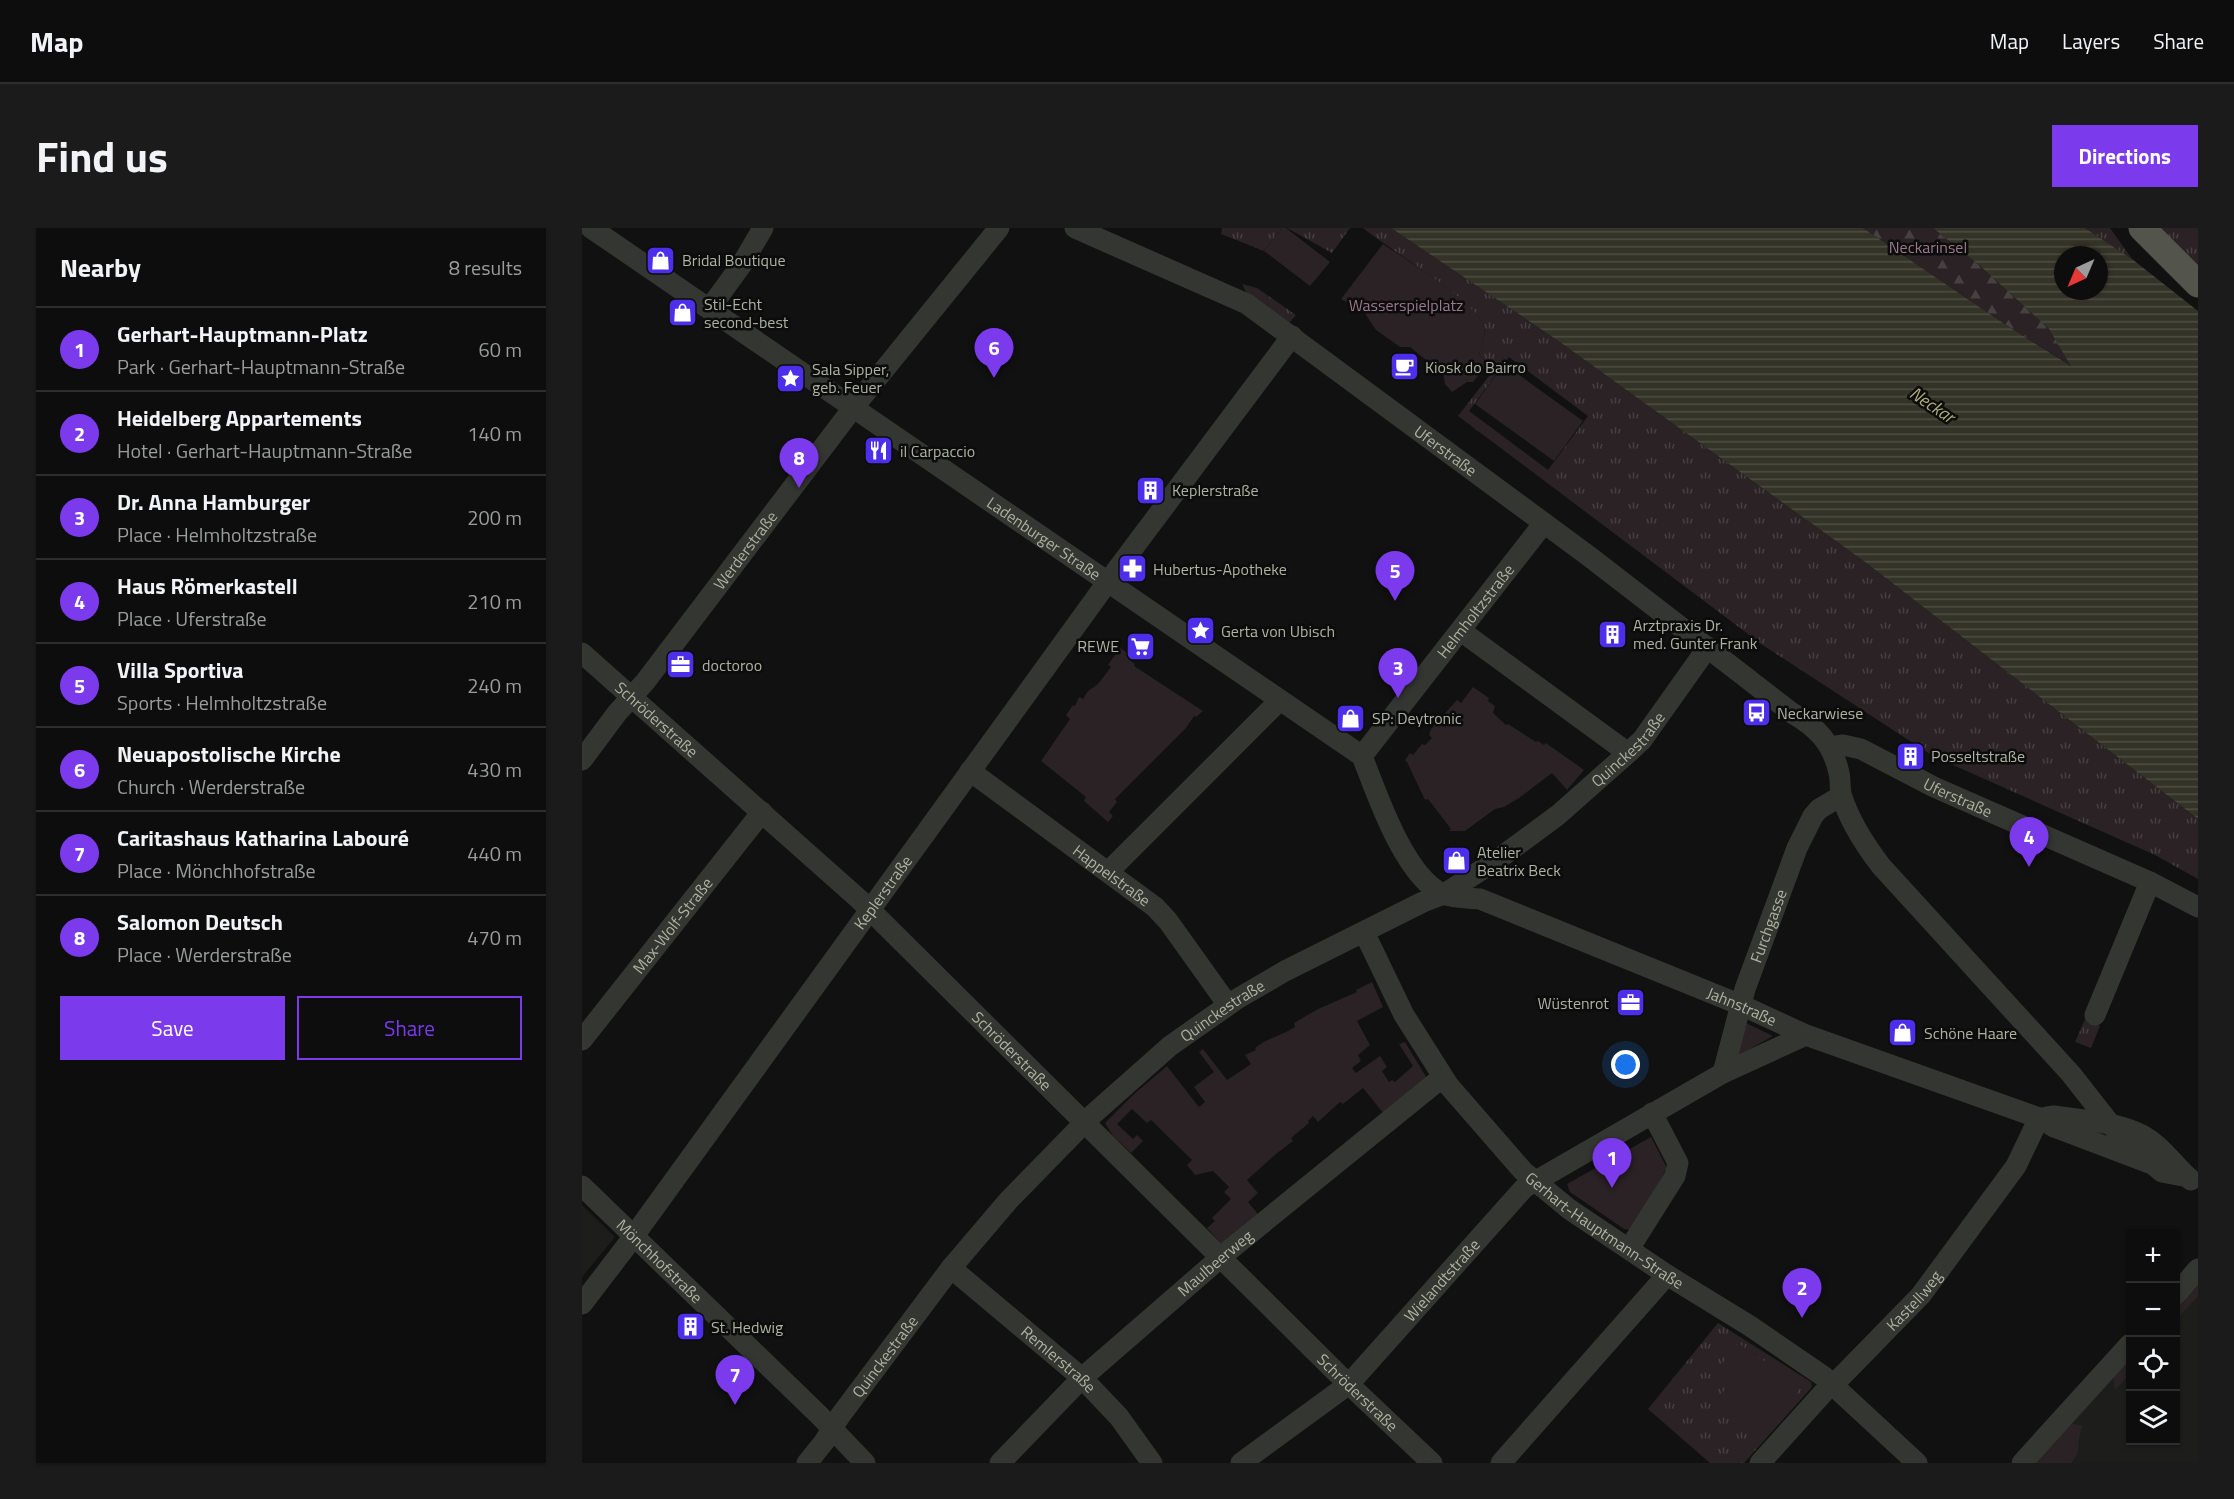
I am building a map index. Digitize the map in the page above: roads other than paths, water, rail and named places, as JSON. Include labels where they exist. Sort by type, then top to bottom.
[{"type":"main road","points":[[2142,228],[2198,284]]},
{"type":"street","name":"Ladenburger Straße","points":[[591,228],[1362,756]]},
{"type":"street","points":[[710,308],[742,264],[763,228]]},
{"type":"street","name":"Werderstraße","points":[[582,760],[652,673],[853,408],[999,228]]},
{"type":"street","name":"Uferstraße","points":[[1076,228],[1236,298],[1292,336],[1708,647],[1822,735],[1830,747],[1844,745],[1861,749],[1934,787],[2150,882],[2198,907]]},
{"type":"street","name":"Keplerstraße","points":[[582,1304],[639,1230],[1108,582],[1292,336]]},
{"type":"street","name":"Helmholtzstraße","points":[[1362,756],[1544,523]]},
{"type":"street","points":[[1461,631],[1628,753]]},
{"type":"street","name":"Quinckestraße","points":[[807,1463],[951,1268],[1008,1201],[1085,1122],[1163,1052],[1228,1005],[1285,971],[1423,902],[1444,894],[1497,860],[1558,815],[1642,740],[1708,647]]},
{"type":"street","name":"Schröderstraße","points":[[582,653],[762,812],[874,906],[1221,1258],[1432,1463]]},
{"type":"street","points":[[1108,872],[1280,700]]},
{"type":"street","name":"Uferstraße","points":[[1792,713],[1841,796]]},
{"type":"street","points":[[1830,747],[1840,776],[1841,796],[1862,839],[1881,866],[2071,1074],[2111,1125]]},
{"type":"street","points":[[1362,756],[1397,842],[1428,882],[1444,894]]},
{"type":"street","name":"Happelstraße","points":[[970,771],[1155,907],[1168,921],[1228,1005]]},
{"type":"street","name":"Furchgasse","points":[[1723,1073],[1741,1005],[1777,901],[1808,824],[1819,810],[1841,796]]},
{"type":"street","name":"Max-Wolf-Straße","points":[[582,1040],[762,812]]},
{"type":"street","points":[[2095,1015],[2150,882]]},
{"type":"street","name":"Jahnstraße","points":[[1444,894],[1480,899],[1741,1005],[1806,1035],[2039,1118],[2054,1127],[2149,1163]]},
{"type":"street","name":"Gerhart-Hauptmann-Straße","points":[[1364,933],[1404,1016],[1444,1079],[1500,1148],[1569,1209],[1667,1275],[1750,1326],[1833,1384],[1917,1463]]},
{"type":"street","name":"Wielandtstraße","points":[[1241,1463],[1349,1384],[1524,1188],[1723,1073],[1806,1035]]},
{"type":"street","points":[[2071,1074],[2097,1091],[2142,1135]]},
{"type":"street","name":"Maulbeerweg","points":[[999,1463],[1083,1378],[1221,1258],[1444,1079]]},
{"type":"street","points":[[1629,1250],[1675,1176],[1678,1163],[1652,1113]]},
{"type":"street","name":"Jahnstraße","points":[[2039,1118],[2054,1116],[2111,1125],[2142,1135],[2195,1176]]},
{"type":"street","name":"Kastellweg","points":[[1760,1463],[1824,1392],[1921,1295],[2016,1166],[2039,1118]]},
{"type":"street","name":"Jahnstraße","points":[[2111,1125],[2149,1163],[2162,1172],[2195,1176]]},
{"type":"street","name":"Mönchhofstraße","points":[[582,1186],[639,1230],[865,1463]]},
{"type":"street","name":"Remlerstraße","points":[[951,1268],[1083,1378],[1119,1417],[1152,1463]]},
{"type":"street","points":[[2180,1289],[2198,1269]]},
{"type":"street","points":[[1501,1463],[1667,1275]]},
{"type":"street","points":[[2022,1463],[2126,1348]]},
{"type":"water","name":"Neckar","points":[[1391,228],[1863,228],[2071,366],[2049,329],[1980,266],[1933,228],[2085,228],[2132,259],[2198,311],[2198,819],[1865,562],[1557,340]]},
{"type":"place","name":"Bridal Boutique","points":[[661,260]]},
{"type":"place","name":"Stil-Echt second-best","points":[[683,313]]},
{"type":"place","name":"Kiosk do Bairro","points":[[1404,367]]},
{"type":"place","name":"Sala Sipper, geb. Feuer","points":[[791,378]]},
{"type":"place","name":"Neuapostolische Kirche","points":[[994,378]]},
{"type":"place","name":"il Carpaccio","points":[[879,451]]},
{"type":"place","name":"Salomon Deutsch","points":[[799,488]]},
{"type":"place","name":"Keplerstraße","points":[[1151,490]]},
{"type":"place","name":"Hubertus-Apotheke","points":[[1132,569]]},
{"type":"place","name":"Villa Sportiva","points":[[1395,601]]},
{"type":"place","name":"Gerta von Ubisch","points":[[1200,631]]},
{"type":"place","name":"Arztpraxis Dr. med. Gunter Frank","points":[[1612,634]]},
{"type":"place","name":"REWE","points":[[1140,646]]},
{"type":"place","name":"doctoroo","points":[[681,665]]},
{"type":"place","name":"Dr. Anna Hamburger","points":[[1398,698]]},
{"type":"place","name":"Neckarwiese","points":[[1756,713]]},
{"type":"place","name":"SP: Deytronic","points":[[1351,718]]},
{"type":"place","name":"Posseltstraße","points":[[1910,756]]},
{"type":"place","name":"Atelier Beatrix Beck","points":[[1456,861]]},
{"type":"place","name":"Haus Römerkastell","points":[[2029,867]]},
{"type":"place","name":"Wüstenrot","points":[[1630,1003]]},
{"type":"place","name":"Schöne Haare","points":[[1903,1033]]},
{"type":"place","name":"Gerhart-Hauptmann-Platz","points":[[1612,1188]]},
{"type":"place","name":"Heidelberg Appartements","points":[[1802,1318]]},
{"type":"place","name":"St. Hedwig","points":[[690,1327]]},
{"type":"place","name":"Caritashaus Katharina Labouré","points":[[735,1405]]},
{"type":"park label","name":"Neckarinsel","points":[[1928,247]]},
{"type":"park label","name":"Wasserspielplatz","points":[[1406,305]]}]
